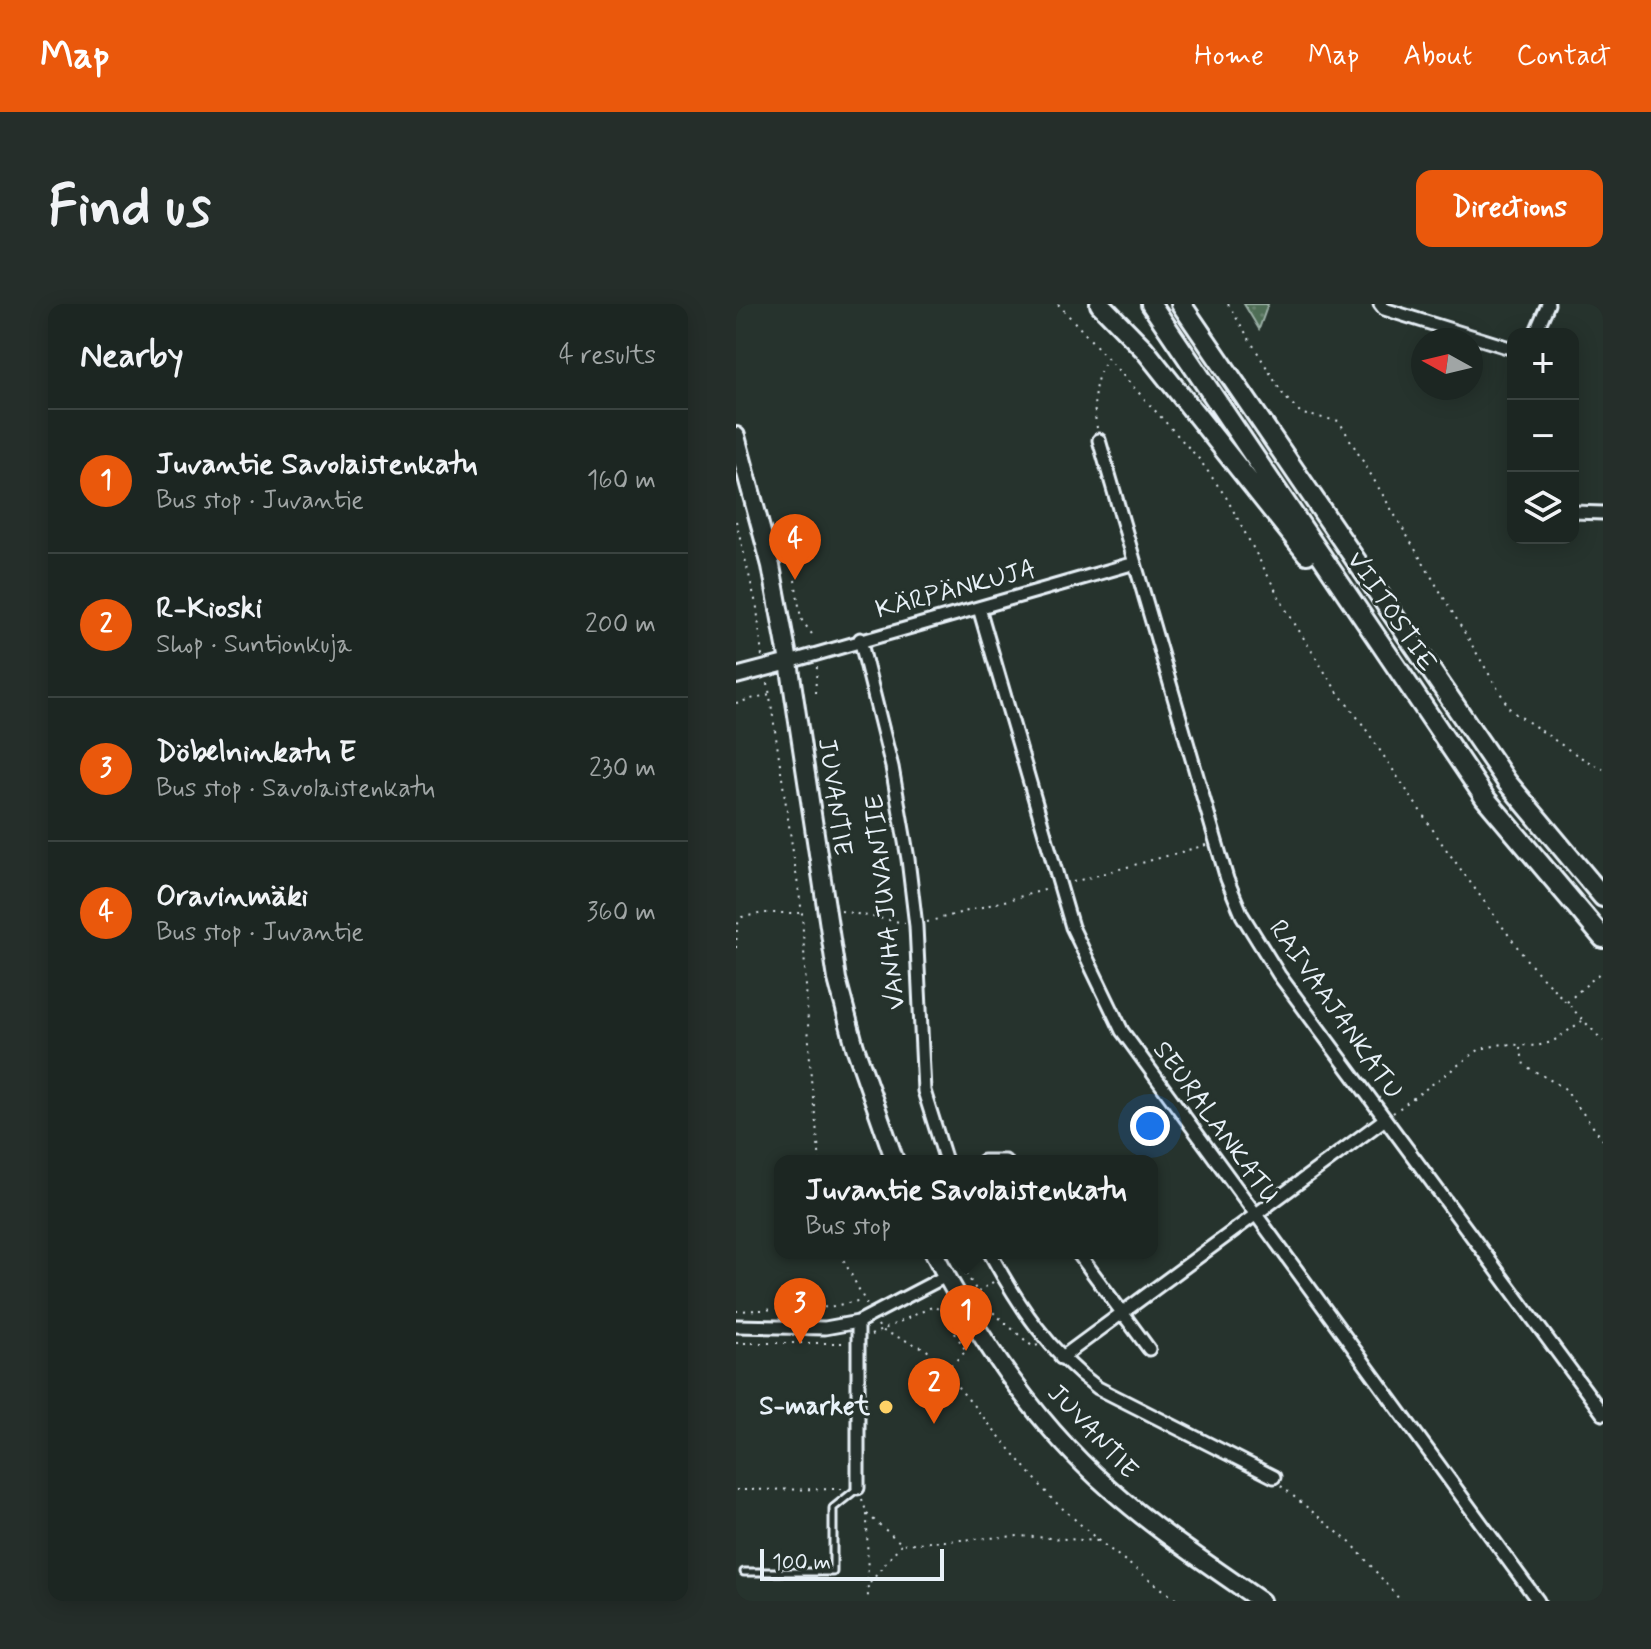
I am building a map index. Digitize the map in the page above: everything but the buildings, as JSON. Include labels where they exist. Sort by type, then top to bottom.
[{"type":"highway","points":[[1100,304],[1144,349],[1395,665]]},
{"type":"highway","name":"VIITOSTIE","points":[[1151,304],[1485,798],[1603,938]]},
{"type":"highway","name":"VIITOSTIE","points":[[1181,304],[1507,782],[1603,897]]},
{"type":"main road","name":"JUVANTIE","points":[[736,436],[771,566],[789,662],[826,910],[855,1047],[893,1155]]},
{"type":"main road","name":"JUVANTIE","points":[[937,1259],[992,1352],[1043,1419],[1106,1486],[1159,1530],[1261,1601]]},
{"type":"street","points":[[1380,304],[1384,309],[1507,347]]},
{"type":"street","points":[[1538,328],[1548,304]]},
{"type":"street","name":"RAIVAAJANKATU","points":[[1099,440],[1215,842],[1242,915],[1279,975],[1603,1414]]},
{"type":"street","points":[[1579,512],[1603,513]]},
{"type":"street","name":"KÄRPÄNKUJA","points":[[789,662],[860,639],[1135,563]]},
{"type":"street","name":"SEURALANKATU","points":[[979,608],[1058,886],[1084,959],[1129,1042],[1538,1601]]},
{"type":"street","name":"VANHA JUVANTIE","points":[[860,639],[892,767],[916,926],[924,1091],[944,1155]]},
{"type":"street","points":[[736,676],[789,662]]},
{"type":"street","points":[[1061,1358],[1385,1119]]},
{"type":"street","points":[[994,1259],[1046,1342],[1098,1388],[1274,1477]]},
{"type":"street","points":[[1082,1259],[1149,1349]]},
{"type":"street","points":[[736,1326],[825,1328],[858,1322],[946,1276]]},
{"type":"street","points":[[858,1322],[858,1488]]},
{"type":"lane","points":[[744,1572],[833,1572],[833,1508],[858,1488]]},
{"type":"path","points":[[1058,304],[1199,459],[1226,497],[1285,608],[1336,690],[1529,963],[1603,1041]]},
{"type":"path","points":[[1228,304],[1284,396],[1302,414],[1339,421],[1511,711],[1548,732],[1576,757],[1603,769]]},
{"type":"path","points":[[1099,440],[1094,396],[1100,369],[1109,357]]},
{"type":"path","points":[[736,521],[757,608],[802,913],[811,1079],[819,1155]]},
{"type":"path","points":[[795,580],[801,619],[814,637]]},
{"type":"path","points":[[815,693],[814,673],[820,664]]},
{"type":"path","points":[[736,703],[770,694]]},
{"type":"path","points":[[826,910],[916,926]]},
{"type":"path","points":[[736,948],[737,925],[742,917],[764,913],[802,913]]},
{"type":"path","points":[[1566,1003],[1603,970]]},
{"type":"path","points":[[1385,1119],[1480,1049],[1503,1044],[1552,1042],[1583,1020]]},
{"type":"path","points":[[1520,1045],[1524,1065],[1564,1088],[1603,1140]]},
{"type":"path","points":[[843,1259],[881,1330],[926,1349],[1018,1462],[1099,1541],[1178,1601]]},
{"type":"path","points":[[956,1259],[987,1307],[1033,1347],[1046,1342]]},
{"type":"path","points":[[976,1293],[986,1286]]},
{"type":"path","points":[[736,1311],[829,1307],[863,1299]]},
{"type":"path","points":[[942,1312],[966,1351],[945,1371]]},
{"type":"path","points":[[1274,1477],[1353,1545],[1401,1601]]},
{"type":"path","points":[[736,1490],[858,1488],[867,1514],[868,1601]]},
{"type":"path","points":[[867,1514],[902,1544],[1018,1536],[1099,1541]]},
{"type":"path","points":[[868,1585],[902,1544]]},
{"type":"green space","points":[[1244,304],[1268,304],[1259,329]]},
{"type":"place","name":"Oravinmäki","points":[[795,580]]},
{"type":"place","name":"Döbelninkatu E","points":[[800,1344]]},
{"type":"place","name":"Juvantie Savolaistenkatu","points":[[966,1351]]},
{"type":"place","name":"S-market","points":[[886,1407]]},
{"type":"place","name":"R-Kioski","points":[[934,1424]]}]
